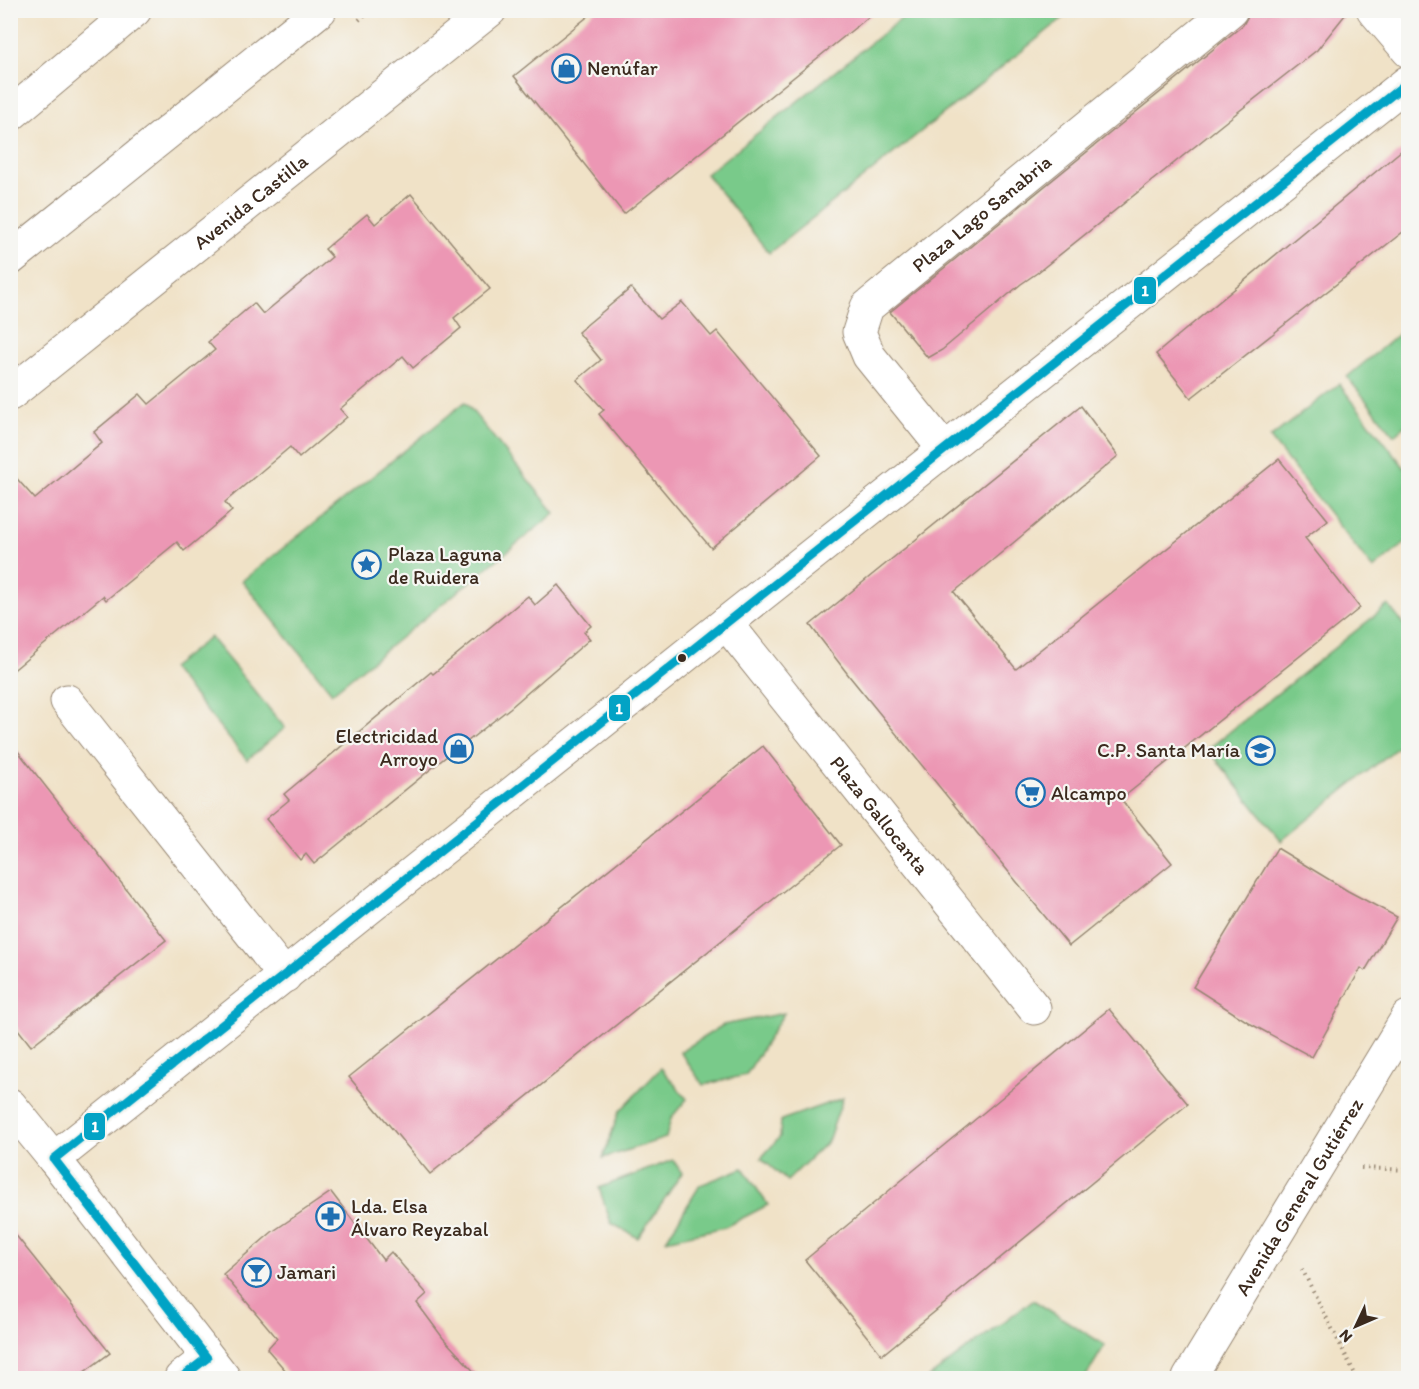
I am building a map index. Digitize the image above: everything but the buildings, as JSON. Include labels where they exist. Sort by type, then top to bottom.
[{"type":"street","points":[[10,115],[135,10]]},
{"type":"street","points":[[10,259],[320,10]]},
{"type":"street","name":"Avenida Castilla","points":[[10,394],[490,10]]},
{"type":"street","name":"Plaza Lago Sanabria","points":[[945,450],[869,356],[859,332],[867,307],[1232,10]]},
{"type":"street","points":[[1373,10],[1408,51]]},
{"type":"street","points":[[54,1159],[1408,82]]},
{"type":"street","name":"Plaza Gallocanta","points":[[726,623],[1034,1008]]},
{"type":"street","points":[[67,701],[285,976]]},
{"type":"street","name":"Avenida General Gutiérrez","points":[[1189,1378],[1408,1017]]},
{"type":"street","points":[[10,1105],[215,1368],[181,1378]]},
{"type":"path","points":[[1281,1227],[1357,1378]]},
{"type":"green space","points":[[911,11],[1072,11],[769,253],[706,174]]},
{"type":"green space","points":[[1408,326],[1408,423],[1394,435],[1347,377]]},
{"type":"green space","points":[[1339,384],[1408,472],[1408,541],[1373,569],[1270,438]]},
{"type":"green space","points":[[465,402],[555,513],[332,693],[242,581]]},
{"type":"green space","points":[[1388,605],[1408,630],[1408,739],[1281,841],[1208,749]]},
{"type":"green space","points":[[210,637],[285,728],[247,760],[171,668]]},
{"type":"green space","points":[[784,1013],[746,1075],[703,1085],[680,1052],[723,1025]]},
{"type":"green space","points":[[661,1068],[687,1099],[671,1118],[666,1138],[603,1158],[619,1112]]},
{"type":"green space","points":[[843,1098],[828,1141],[787,1181],[761,1158],[780,1137],[781,1120]]},
{"type":"green space","points":[[673,1160],[682,1173],[638,1238],[611,1223],[599,1188]]},
{"type":"green space","points":[[743,1168],[768,1205],[725,1227],[666,1240],[700,1185]]},
{"type":"green space","points":[[1033,1300],[1105,1345],[1085,1378],[928,1378]]},
{"type":"transit line","name":"1","points":[[181,1378],[207,1358],[54,1159],[1408,82]]},
{"type":"place","name":"Nenúfar","points":[[566,68]]},
{"type":"place","name":"Plaza Laguna de Ruidera","points":[[367,565]]},
{"type":"place","name":"Electricidad Arroyo","points":[[459,748]]},
{"type":"place","name":"C.P. Santa María","points":[[1261,750]]},
{"type":"place","name":"Alcampo","points":[[1030,793]]},
{"type":"place","name":"Lda. Elsa Álvaro Reyzabal","points":[[330,1217]]},
{"type":"place","name":"Jamari","points":[[256,1272]]}]
